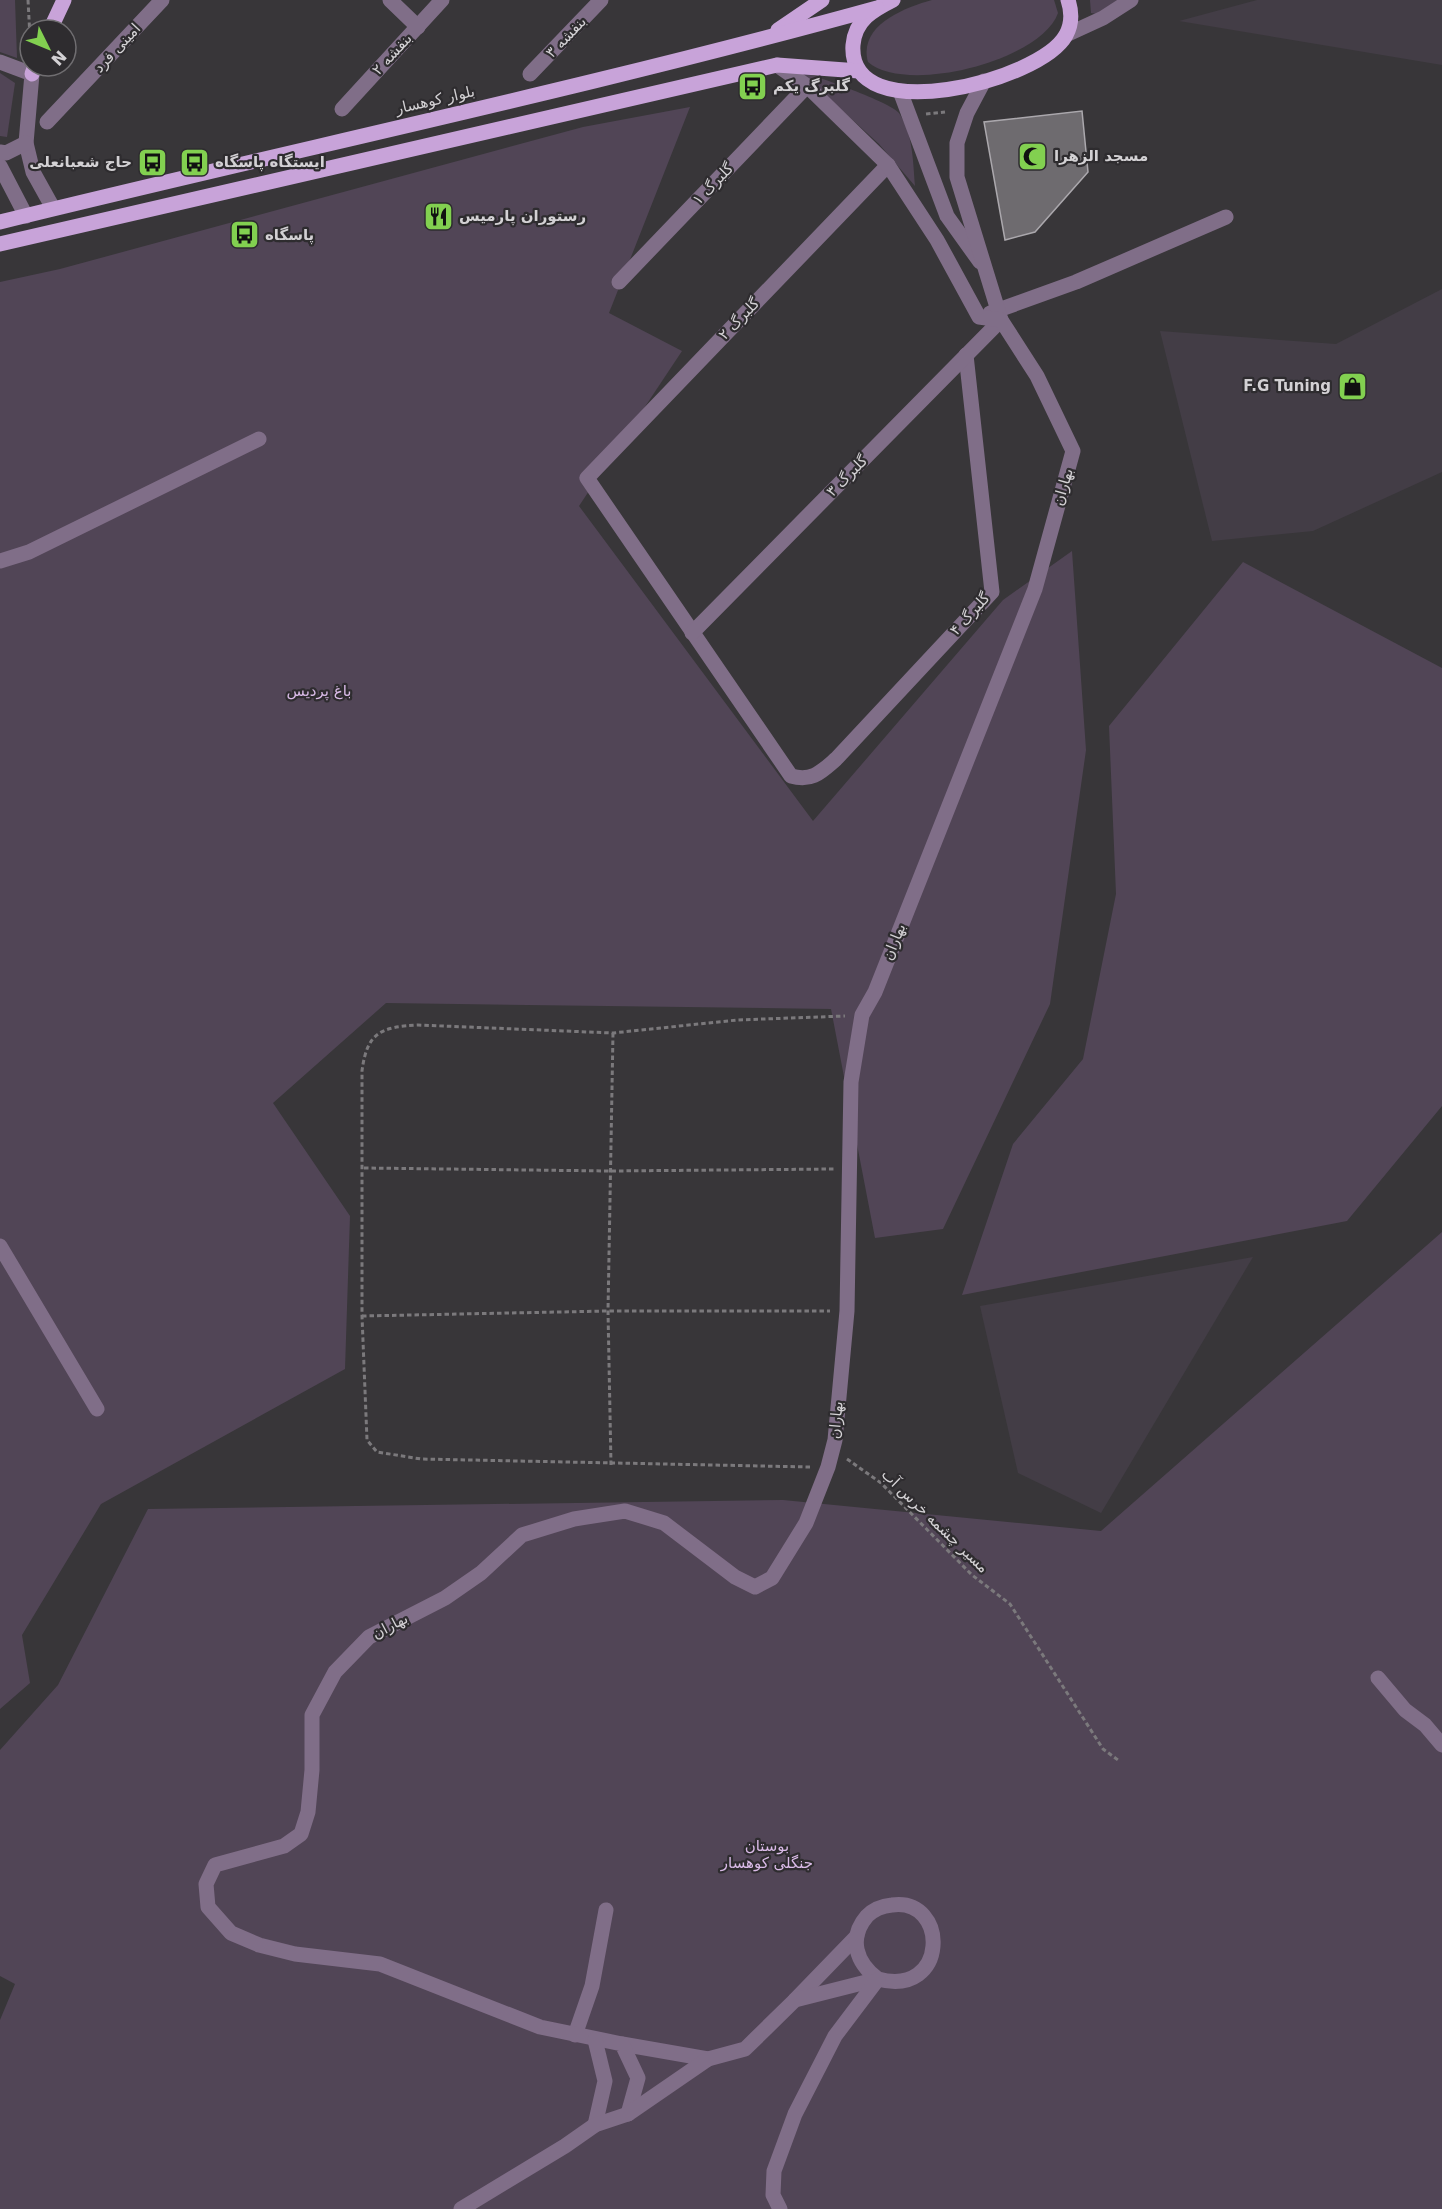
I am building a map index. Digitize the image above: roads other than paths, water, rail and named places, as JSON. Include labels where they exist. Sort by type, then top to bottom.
[{"type":"main road","points":[[56,18],[64,0]]},
{"type":"main road","points":[[766,38],[822,0]]},
{"type":"main road","points":[[893,0],[862,19],[854,35],[852,54],[859,71],[876,87],[900,91],[956,88],[1017,69],[1048,52],[1066,35],[1071,22],[1068,0]]},
{"type":"main road","name":"بلوار کوهسار","points":[[0,222],[766,38],[877,8]]},
{"type":"main road","points":[[0,244],[777,65],[859,71]]},
{"type":"street","name":"امینی فرد","points":[[47,122],[162,0]]},
{"type":"street","points":[[390,0],[418,27]]},
{"type":"street","name":"بنفشه ۲","points":[[342,109],[442,0]]},
{"type":"street","name":"بنفشه ۳","points":[[530,74],[601,0]]},
{"type":"street","points":[[1066,35],[1103,18],[1131,0]]},
{"type":"street","points":[[0,62],[18,66]]},
{"type":"street","points":[[777,65],[807,86],[888,165],[937,240],[979,317]]},
{"type":"street","points":[[33,78],[26,143],[33,172],[53,208]]},
{"type":"street","name":"بهاران","points":[[708,2059],[595,2040],[540,2027],[380,1964],[295,1954],[259,1945],[231,1933],[208,1907],[206,1884],[215,1865],[284,1846],[301,1834],[308,1812],[312,1770],[312,1715],[335,1672],[369,1637],[445,1598],[481,1573],[522,1535],[574,1519],[625,1511],[664,1523],[735,1577],[755,1587],[772,1578],[806,1523],[833,1449],[846,1311],[851,1082],[862,1015],[874,992],[1035,589],[1073,451],[1037,376],[1001,320],[989,274],[957,177],[957,143],[967,113],[984,81]]},
{"type":"street","name":"گلبرگ ۱","points":[[620,282],[807,86]]},
{"type":"street","points":[[900,91],[947,216],[989,274]]},
{"type":"street","points":[[0,152],[6,153],[26,143]]},
{"type":"street","name":"گلبرگ ۲","points":[[692,633],[588,483],[590,474],[888,165]]},
{"type":"street","points":[[0,166],[26,216]]},
{"type":"street","points":[[979,317],[1076,282],[1226,217]]},
{"type":"street","points":[[979,317],[1001,320]]},
{"type":"street","name":"گلبرگ ۳","points":[[692,633],[1001,320]]},
{"type":"street","name":"گلبرگ ۴","points":[[692,633],[791,776],[804,780],[815,777],[836,759],[992,592],[966,355]]},
{"type":"street","points":[[0,561],[29,552],[260,439]]},
{"type":"street","points":[[0,1246],[97,1409]]},
{"type":"street","points":[[1378,1678],[1405,1710],[1425,1725],[1442,1745]]},
{"type":"street","points":[[795,2000],[878,1979],[903,1981],[924,1969],[934,1947],[929,1923],[921,1914],[909,1907],[895,1904],[882,1906],[870,1913],[861,1924],[857,1936],[857,1950],[861,1962],[878,1979]]},
{"type":"street","points":[[575,2035],[592,1986],[606,1910]]},
{"type":"street","points":[[461,2209],[565,2146],[595,2125],[628,2114],[708,2059],[745,2049],[857,1936]]},
{"type":"street","points":[[780,2209],[773,2195],[774,2171],[795,2114],[835,2036],[878,1979]]},
{"type":"street","points":[[595,2040],[605,2081],[595,2125]]},
{"type":"street","points":[[622,2044],[638,2078],[628,2114]]},
{"type":"place","name":"گلبرگ یکم","points":[[752,86]]},
{"type":"place","name":"مسجد الزهرا","points":[[1033,156]]},
{"type":"place","name":"حاج شعبانعلی","points":[[153,162]]},
{"type":"place","name":"ایستگاه پاسگاه","points":[[194,162]]},
{"type":"place","name":"رستوران پارمیس","points":[[438,216]]},
{"type":"place","name":"پاسگاه","points":[[244,235]]},
{"type":"place","name":"F.G Tuning","points":[[1352,386]]},
{"type":"park label","name":"باغ پردیس","points":[[319,691]]},
{"type":"park label","name":"بوستان جنگلی کوهسار","points":[[767,1854]]}]
